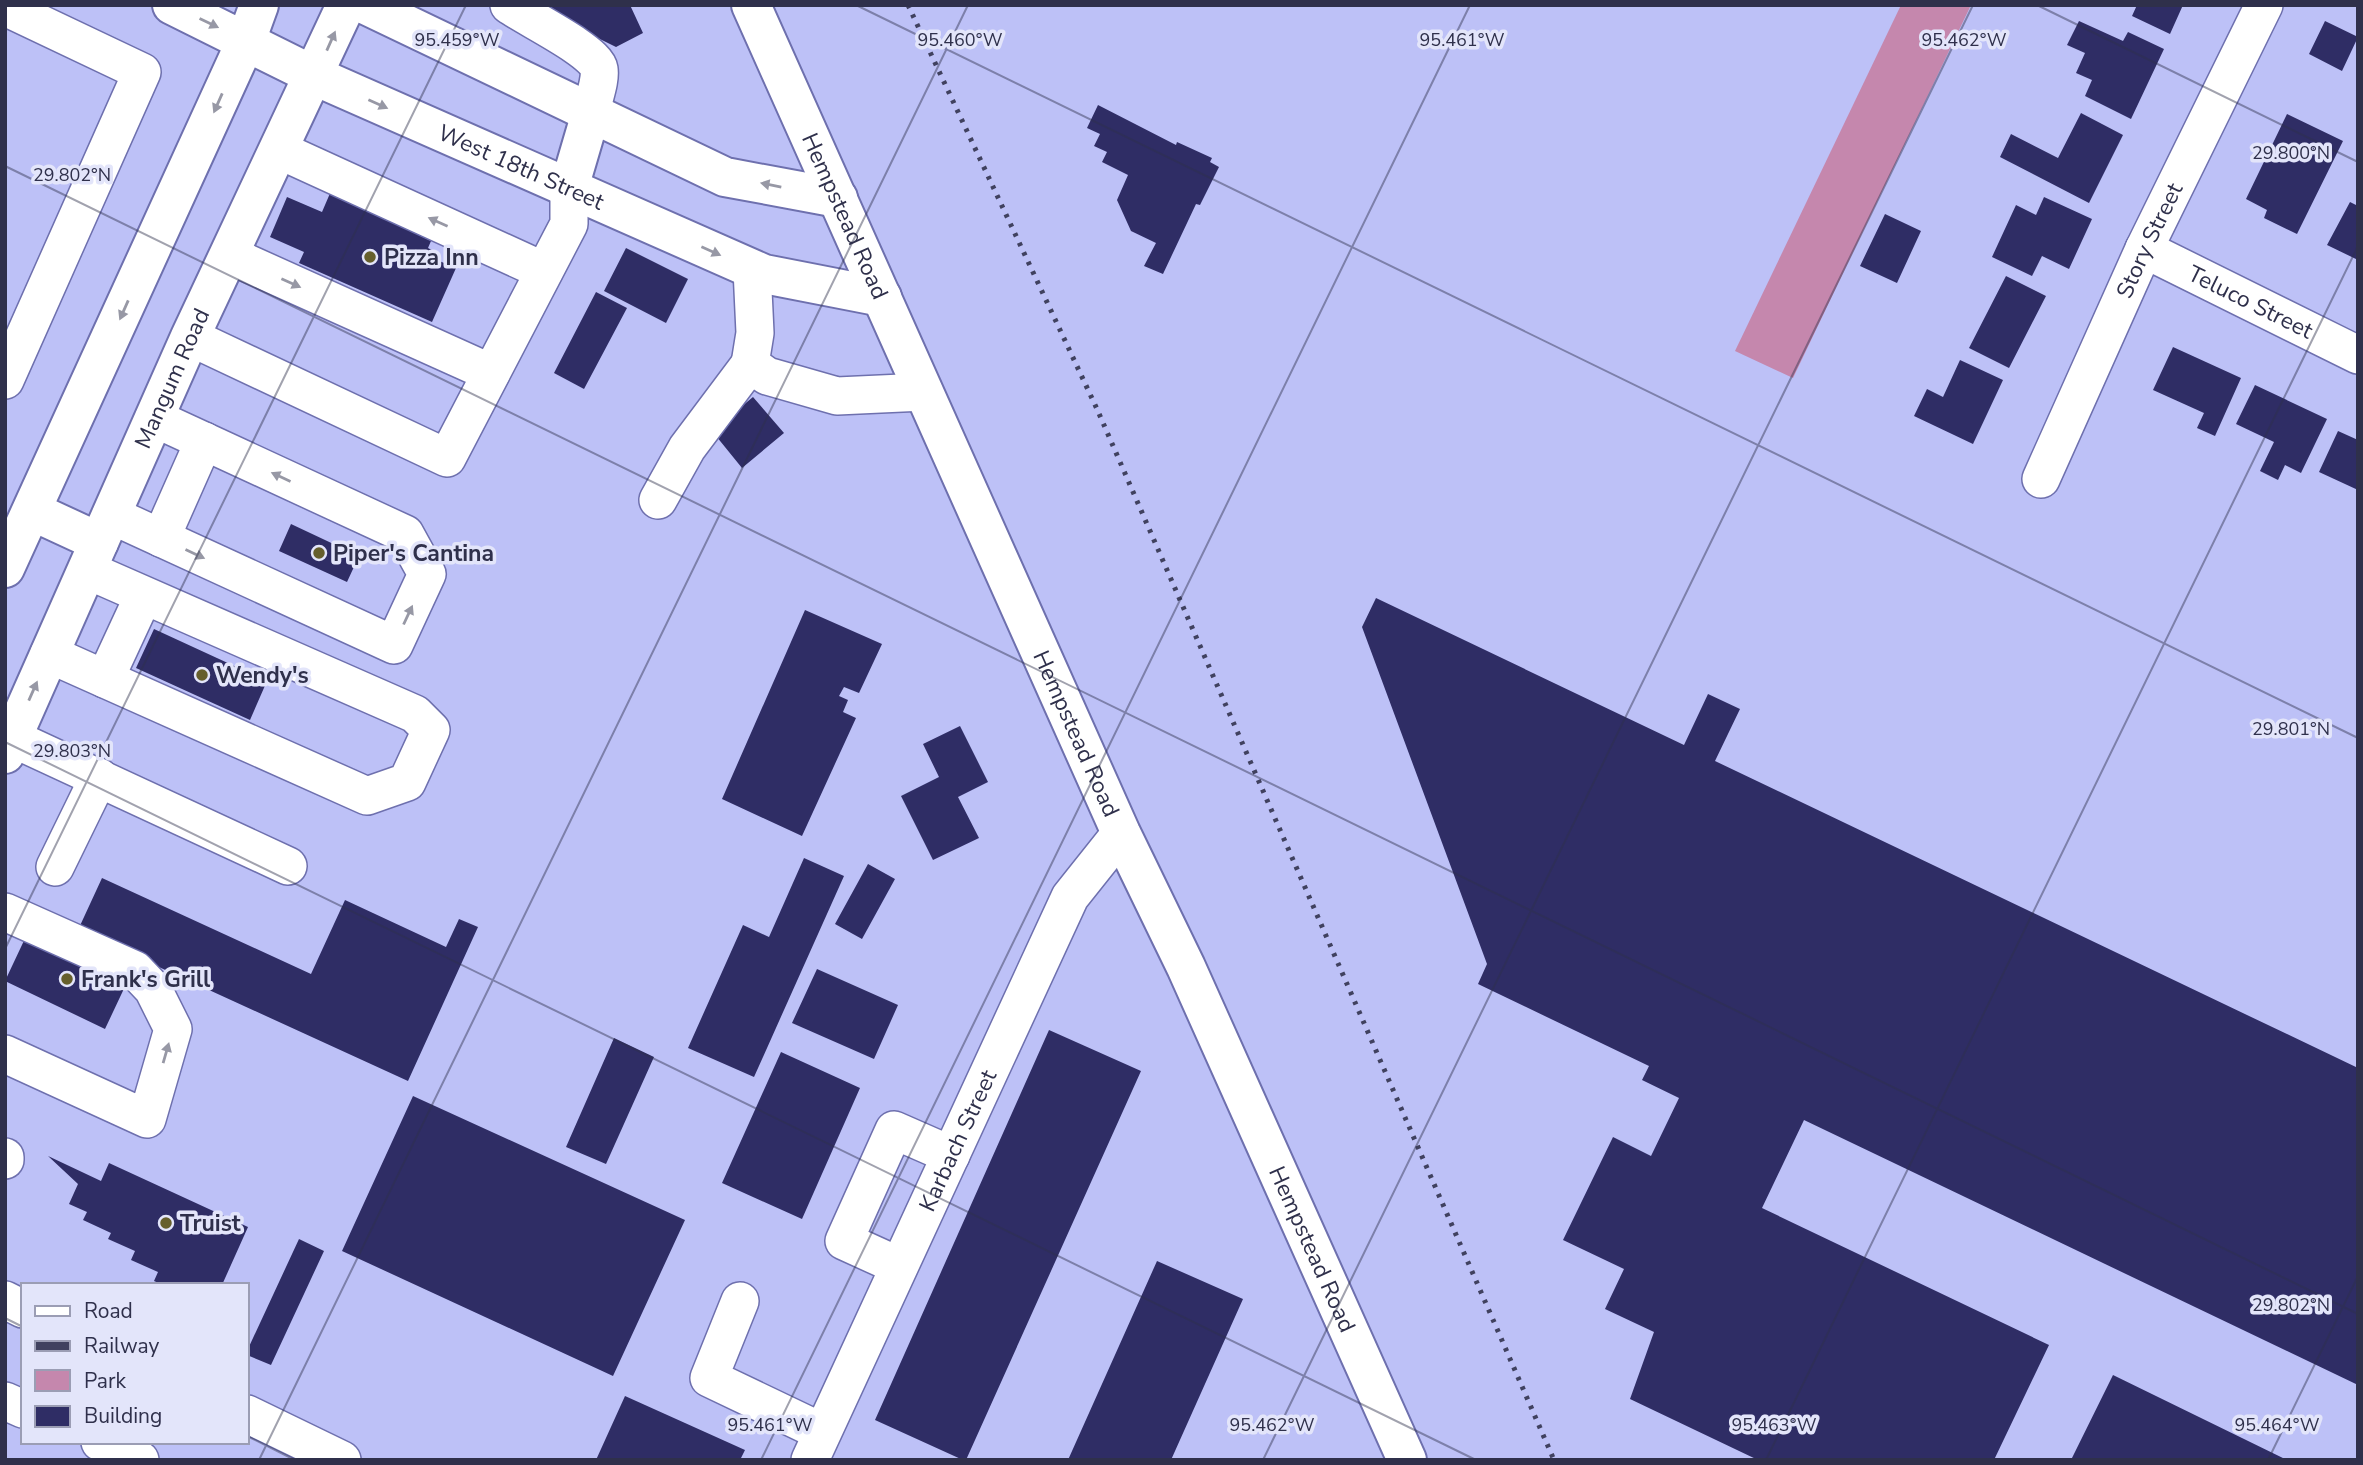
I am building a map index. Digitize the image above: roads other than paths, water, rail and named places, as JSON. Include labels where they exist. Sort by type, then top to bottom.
[{"type":"main road","name":"West 18th Street","points":[[172,5],[315,76],[752,269],[881,297]]},
{"type":"main road","points":[[5,568],[21,515],[246,41],[259,5]]},
{"type":"main road","name":"Mangum Road","points":[[9,746],[190,338],[346,5]]},
{"type":"main road","points":[[366,5],[725,177],[838,198]]},
{"type":"main road","name":"Hempstead Road","points":[[751,5],[1121,833],[1186,967],[1407,1460]]},
{"type":"main road","points":[[569,188],[591,113]]},
{"type":"main road","points":[[21,515],[99,542]]},
{"type":"street","points":[[509,5],[534,23],[590,52],[599,68],[591,113]]},
{"type":"street","name":"Story Street","points":[[2041,479],[2144,249],[2264,5]]},
{"type":"street","points":[[5,7],[142,72],[5,380]]},
{"type":"street","points":[[279,150],[544,271]]},
{"type":"street","points":[[190,338],[447,458],[569,224],[569,188]]},
{"type":"street","name":"Teluco Street","points":[[2144,249],[2358,355]]},
{"type":"street","points":[[229,255],[491,373]]},
{"type":"street","points":[[658,500],[687,448],[750,364],[755,333],[752,269]]},
{"type":"street","points":[[750,364],[767,376],[837,396],[924,392]]},
{"type":"street","points":[[99,542],[161,538],[394,645],[427,574],[405,534],[154,418]]},
{"type":"street","points":[[161,538],[204,441]]},
{"type":"street","points":[[49,654],[367,796],[407,782],[431,730],[415,714],[143,597],[99,542]]},
{"type":"street","points":[[105,679],[143,597]]},
{"type":"street","points":[[9,746],[99,777],[288,866]]},
{"type":"street","points":[[55,867],[99,777]]},
{"type":"street","name":"Karbach Street","points":[[816,1446],[1070,897],[1121,833]]},
{"type":"street","points":[[5,912],[135,970],[153,989],[173,1029],[147,1119],[5,1054]]},
{"type":"street","points":[[899,1266],[844,1241],[894,1130],[951,1155]]},
{"type":"street","points":[[5,1300],[21,1307]]},
{"type":"street","points":[[740,1301],[709,1378],[816,1446]]},
{"type":"street","points":[[5,1401],[21,1408]]},
{"type":"street","points":[[248,1414],[342,1460]]},
{"type":"street","points":[[104,1444],[140,1460]]},
{"type":"railway","points":[[908,5],[1097,409],[1554,1460]]},
{"type":"place","name":"Pizza Inn","points":[[370,257]]},
{"type":"place","name":"Piper's Cantina","points":[[319,553]]},
{"type":"place","name":"Wendy's","points":[[202,675]]},
{"type":"place","name":"Frank's Grill","points":[[67,979]]},
{"type":"place","name":"Truist","points":[[166,1223]]}]
